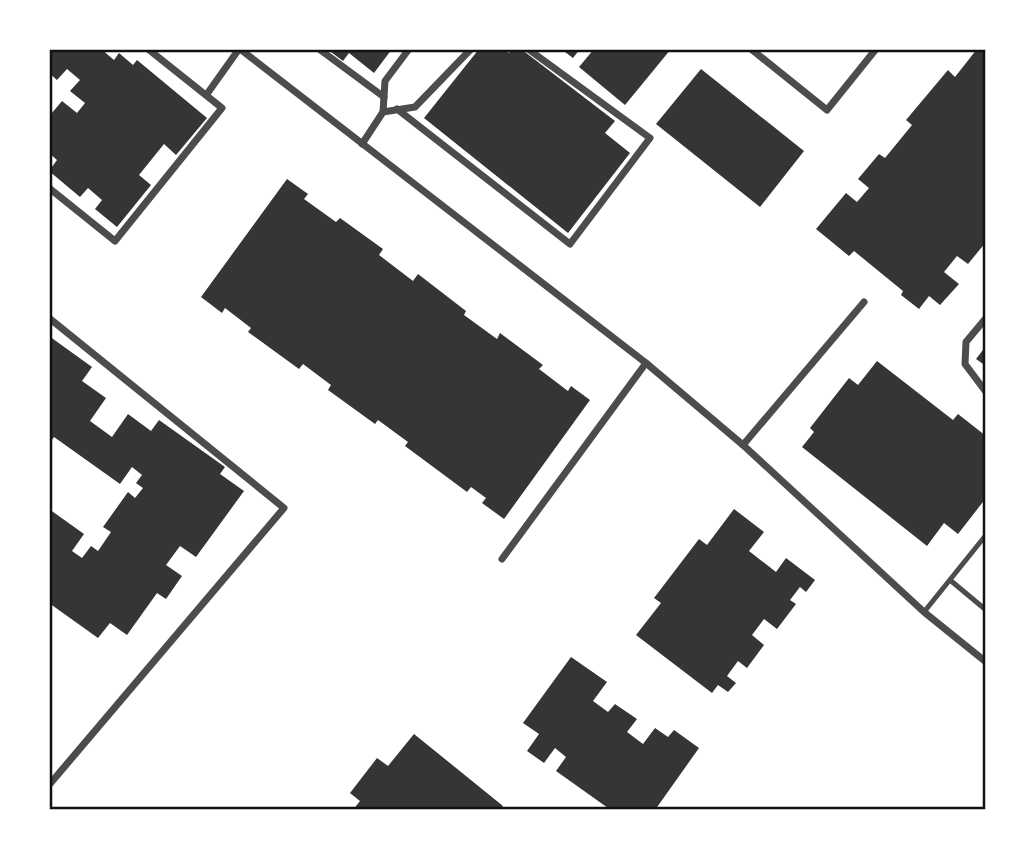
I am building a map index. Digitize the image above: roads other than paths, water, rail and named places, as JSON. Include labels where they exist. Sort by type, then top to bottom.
[{"type":"street","points":[[49,188],[115,240],[222,108],[148,49]]},
{"type":"street","points":[[207,94],[239,49],[646,363],[743,445],[924,612],[986,662]]},
{"type":"street","points":[[319,49],[384,97]]},
{"type":"street","points":[[362,144],[383,112],[385,80],[409,49]]},
{"type":"street","points":[[383,112],[415,107],[471,49]]},
{"type":"street","points":[[397,109],[570,244],[650,138],[528,49]]},
{"type":"street","points":[[751,49],[827,110],[876,49]]},
{"type":"street","points":[[743,445],[864,302]]},
{"type":"street","points":[[49,318],[284,508],[49,785]]},
{"type":"street","points":[[986,318],[966,342],[965,364],[986,392]]},
{"type":"street","points":[[502,559],[646,363]]},
{"type":"lane","points":[[924,612],[986,535]]},
{"type":"lane","points":[[950,580],[986,610]]}]
